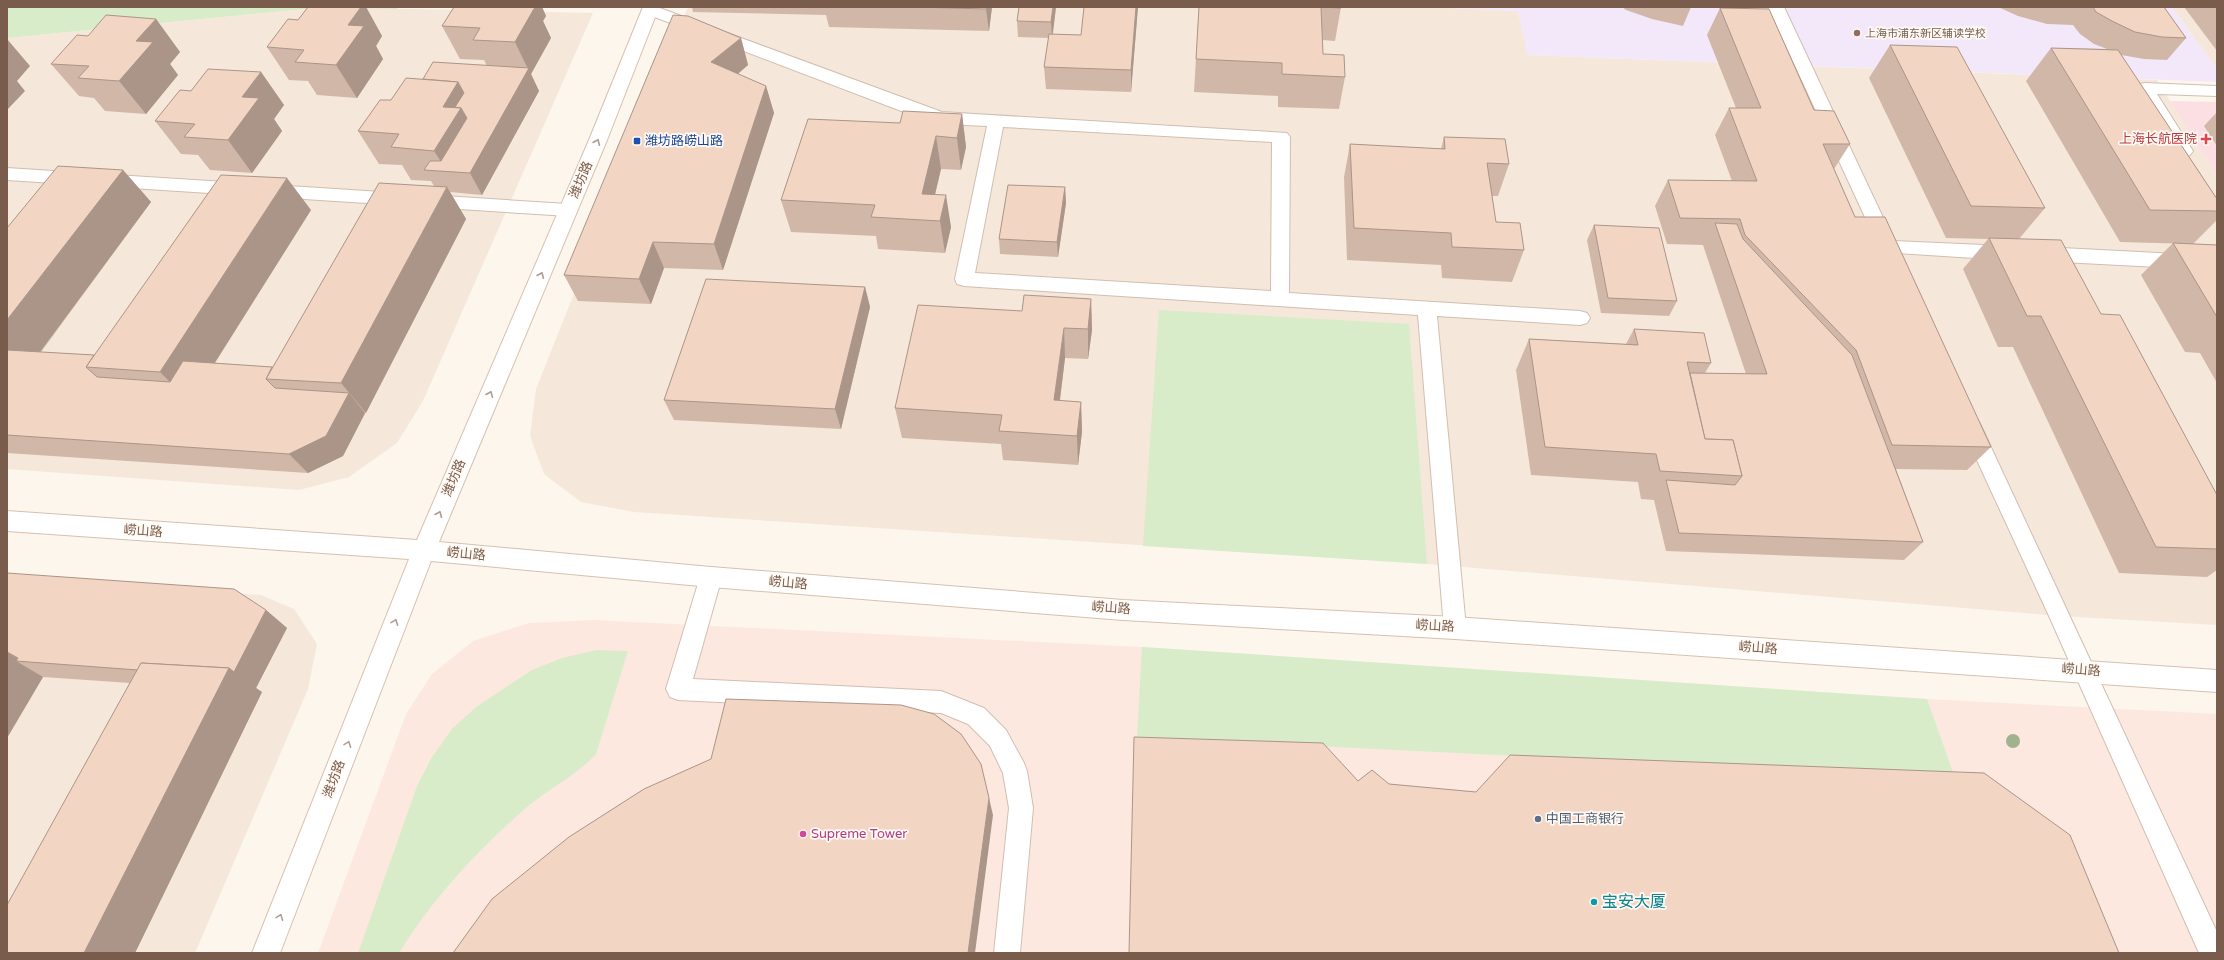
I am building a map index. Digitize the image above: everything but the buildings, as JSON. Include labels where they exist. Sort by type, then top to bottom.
[{"type":"street","name":"潍坊路","points":[[266,953],[424,550],[568,210],[650,8]]},
{"type":"street","name":"崂山路","points":[[7,521],[424,550],[711,577],[1123,610],[1455,628],[2084,670],[2217,681]]},
{"type":"lane","points":[[1776,7],[1897,269]]},
{"type":"lane","points":[[650,8],[923,113],[942,118],[1281,137],[1280,299]]},
{"type":"lane","points":[[2193,165],[2145,88],[2217,91]]},
{"type":"lane","points":[[996,122],[964,279],[1580,318]]},
{"type":"lane","points":[[7,174],[568,210]]},
{"type":"lane","points":[[1887,247],[2217,263]]},
{"type":"lane","points":[[1427,308],[1455,628]]},
{"type":"lane","points":[[1965,413],[2213,953]]},
{"type":"lane","points":[[711,577],[678,689],[941,702],[976,716],[998,738],[1015,771],[1020,808],[1007,953]]},
{"type":"shaded area","points":[[326,7],[593,13],[423,401],[397,443],[349,477],[299,490],[7,469],[7,38]]},
{"type":"shaded area","points":[[688,7],[1428,7],[1518,11],[1528,55],[2157,80],[2217,175],[2217,625],[2060,616],[1427,564],[634,512],[581,502],[544,474],[530,436],[536,389]]},
{"type":"shaded area","name":"上海市浦东新区辅读学校","points":[[1428,7],[2172,7],[2217,69],[2217,82],[1527,55],[1518,11]]},
{"type":"shaded area","points":[[2172,7],[2217,7],[2217,69]]},
{"type":"shaded area","name":"上海长航医院","points":[[2170,101],[2217,102],[2217,175]]},
{"type":"shaded area","points":[[7,577],[261,595],[294,609],[317,644],[308,689],[195,953],[7,953]]},
{"type":"shaded area","points":[[593,620],[1142,647],[1927,699],[2217,714],[2217,953],[318,953],[406,714],[432,674],[473,641],[529,623]]},
{"type":"green space","points":[[7,7],[326,7],[7,38]]},
{"type":"green space","points":[[326,7],[398,7],[397,9]]},
{"type":"green space","points":[[1159,310],[1409,324],[1427,564],[1143,546]]},
{"type":"green space","points":[[1142,647],[1927,699],[1955,778],[1137,737]]},
{"type":"green space","points":[[596,650],[628,651],[596,754],[571,776],[526,808],[473,858],[426,913],[399,953],[358,953],[417,786],[432,757],[452,729],[476,707],[532,670],[562,658]]},
{"type":"place","name":"上海市浦东新区辅读学校","points":[[1857,33]]},
{"type":"place","name":"上海长航医院","points":[[2206,139]]},
{"type":"place","name":"潍坊路崂山路","points":[[637,141]]},
{"type":"place","name":"中国工商银行","points":[[1538,819]]},
{"type":"place","name":"Supreme Tower","points":[[803,834]]},
{"type":"place","name":"宝安大厦","points":[[1594,902]]}]
